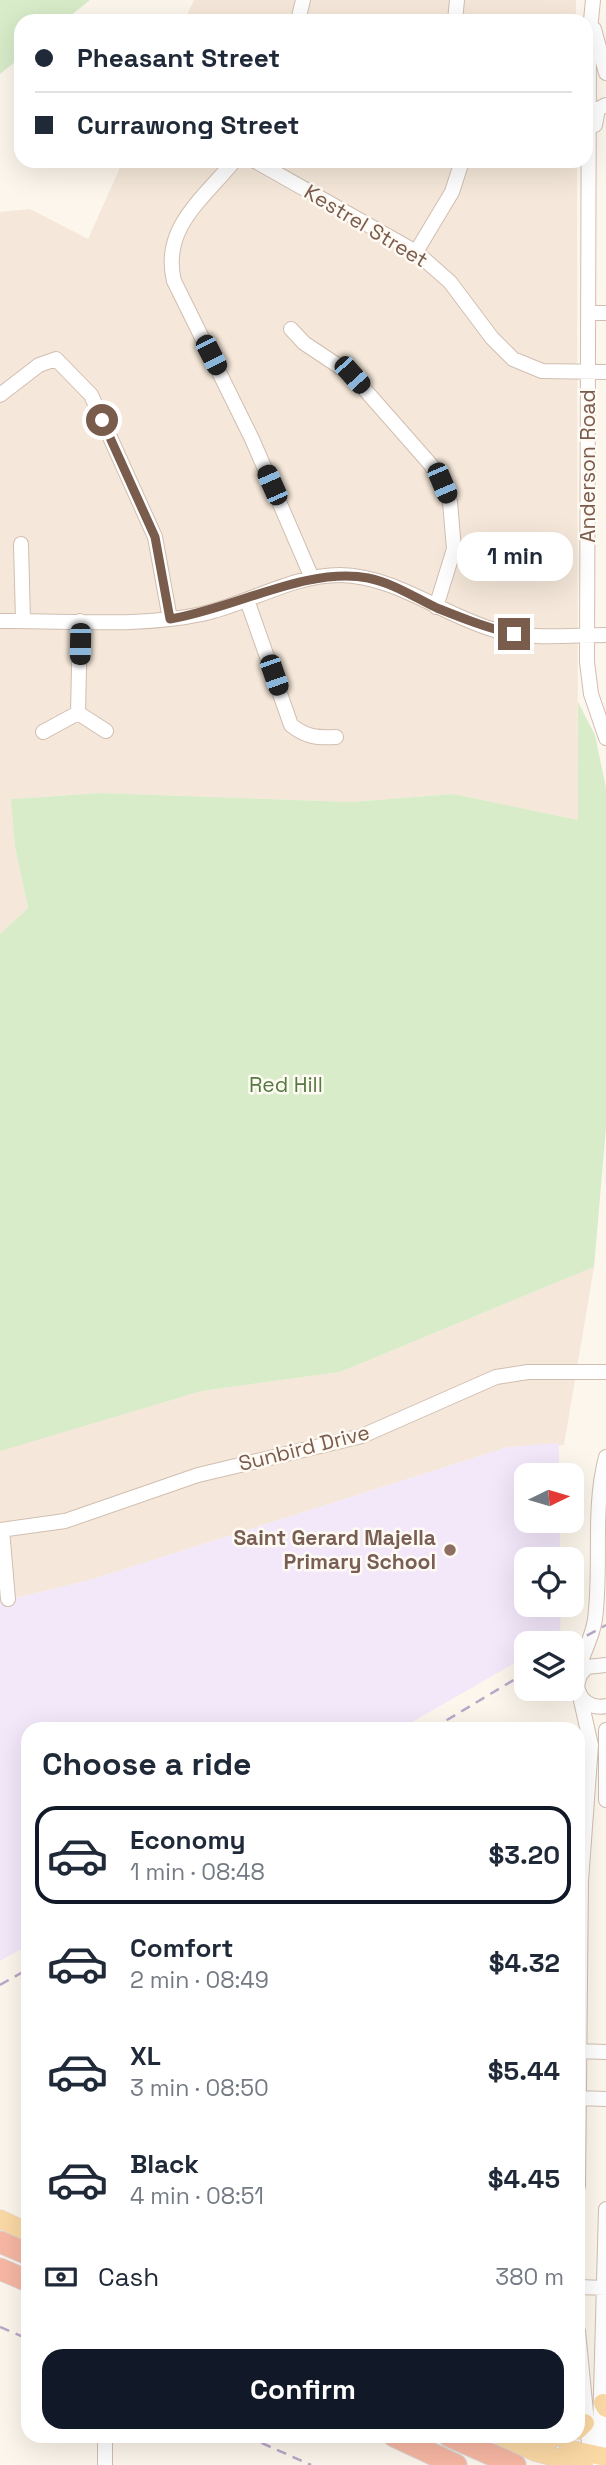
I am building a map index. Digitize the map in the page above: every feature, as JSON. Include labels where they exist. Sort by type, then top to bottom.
[{"type":"highway","points":[[0,2242],[21,2251]]},
{"type":"highway","points":[[0,2269],[21,2278]]},
{"type":"highway","points":[[409,2443],[456,2465]]},
{"type":"highway","points":[[465,2443],[515,2465]]},
{"type":"main road","points":[[0,2219],[21,2229]]},
{"type":"main road","points":[[516,2443],[535,2452],[595,2460]]},
{"type":"main road","points":[[559,2443],[595,2460]]},
{"type":"street","name":"Anderson Road","points":[[593,0],[593,24],[606,73]]},
{"type":"street","points":[[589,192],[595,170],[596,113],[606,105]]},
{"type":"street","points":[[228,168],[181,222],[172,252],[171,268],[174,281],[252,439],[312,578]]},
{"type":"street","name":"Kestrel Street","points":[[266,168],[416,252],[450,282],[492,338],[513,359],[542,371],[606,372]]},
{"type":"street","points":[[416,252],[452,192],[460,168]]},
{"type":"street","name":"Anderson Road","points":[[589,168],[587,635],[592,694],[606,738]]},
{"type":"street","points":[[588,313],[606,313]]},
{"type":"street","points":[[291,329],[304,343],[352,375],[431,465],[442,483],[450,502],[454,549],[436,607]]},
{"type":"street","points":[[0,396],[39,365],[56,359],[91,395],[155,537],[170,619]]},
{"type":"street","points":[[20,544],[23,621]]},
{"type":"street","points":[[0,621],[170,619],[203,614],[312,578],[340,575],[368,578],[397,587],[436,607],[495,630],[514,634],[606,635]]},
{"type":"street","points":[[247,600],[291,725],[303,735],[317,738],[336,737]]},
{"type":"street","points":[[78,713],[80,621]]},
{"type":"street","points":[[78,713],[106,731]]},
{"type":"street","points":[[43,732],[78,713]]},
{"type":"street","name":"Sunbird Drive","points":[[1,1530],[65,1521],[198,1475],[362,1436],[496,1377],[528,1372],[606,1372]]},
{"type":"street","points":[[584,1651],[595,1620],[606,1457]]},
{"type":"street","points":[[1,1530],[8,1599]]},
{"type":"street","points":[[584,1670],[587,1667],[606,1665]]},
{"type":"street","points":[[584,1697],[589,1704],[606,1706]]},
{"type":"street","points":[[581,1701],[591,1745],[585,1836]]},
{"type":"street","points":[[606,1730],[606,1800]]},
{"type":"street","points":[[585,2051],[606,2052]]},
{"type":"street","points":[[585,2098],[606,2099]]},
{"type":"street","points":[[595,2460],[604,2405],[606,2209]]},
{"type":"street","points":[[585,2287],[606,2288]]},
{"type":"street","points":[[585,2436],[595,2460]]},
{"type":"street","points":[[105,2443],[105,2465]]},
{"type":"shaded area","points":[[194,0],[576,0],[576,14],[187,14]]},
{"type":"shaded area","points":[[120,168],[577,168],[578,820],[454,794],[351,802],[101,793],[12,799],[15,847],[28,908],[0,934],[0,212],[30,209],[88,239]]},
{"type":"shaded area","points":[[594,1267],[564,1445],[508,1447],[90,1580],[0,1602],[0,1450],[202,1391],[340,1372]]},
{"type":"shaded area","points":[[559,1443],[559,1463],[514,1463],[514,1533],[560,1533],[560,1547],[514,1547],[514,1617],[561,1617],[560,1631],[514,1631],[514,1663],[412,1722],[21,1722],[21,1949],[0,1961],[0,1602],[90,1580],[508,1447]]},
{"type":"green space","points":[[0,0],[90,0],[73,14],[14,14],[14,63],[0,74]]},
{"type":"green space","name":"Red Hill","points":[[578,702],[595,735],[606,788],[606,1128],[594,1267],[340,1372],[202,1391],[0,1451],[0,934],[28,908],[15,847],[11,799],[101,793],[351,802],[454,794],[578,820]]},
{"type":"railway","points":[[584,1637],[606,1625]]},
{"type":"railway","points":[[444,1722],[514,1680]]},
{"type":"railway","points":[[0,1985],[21,1973]]},
{"type":"railway","points":[[0,2327],[21,2336]]},
{"type":"railway","points":[[262,2443],[311,2465]]},
{"type":"place","name":"Saint Gerard Majella Primary School","points":[[450,1550]]},
{"type":"route","points":[[102,420],[155,537],[170,619],[203,614],[312,578],[340,575],[368,578],[397,587],[473,622],[514,634]]}]
